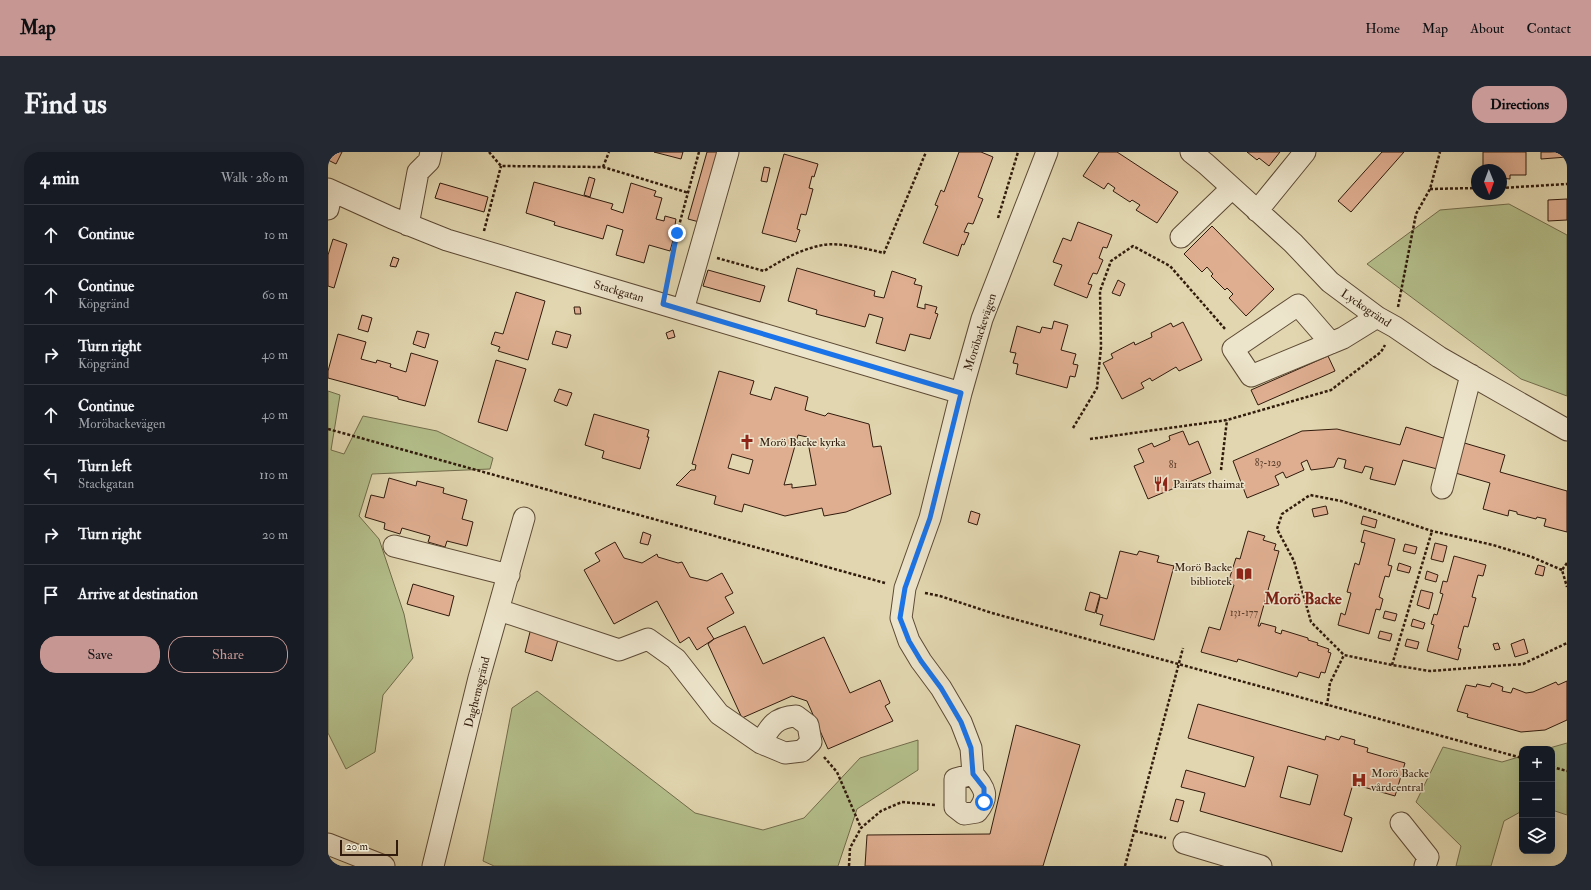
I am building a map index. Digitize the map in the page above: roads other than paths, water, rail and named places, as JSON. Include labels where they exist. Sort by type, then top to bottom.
[{"type":"street","points":[[408,225],[418,172],[429,161],[431,152]]},
{"type":"street","points":[[683,310],[728,152]]},
{"type":"street","name":"Moröbackevägen","points":[[973,774],[971,748],[961,722],[941,688],[921,661],[909,641],[900,618],[905,588],[930,518],[961,393],[982,319],[1047,152]]},
{"type":"street","name":"Lyckogränd","points":[[1191,152],[1293,243],[1330,282],[1384,312],[1471,376],[1567,430]]},
{"type":"street","points":[[1257,211],[1305,152]]},
{"type":"street","points":[[1181,237],[1232,188]]},
{"type":"street","name":"Stackgatan","points":[[330,196],[447,240],[479,250],[961,393]]},
{"type":"street","points":[[1331,343],[1298,305],[1233,349],[1251,376],[1331,343],[1343,338],[1384,312]]},
{"type":"street","points":[[1442,488],[1471,376]]},
{"type":"street","name":"Daghemsgränd","points":[[433,866],[479,678],[524,518]]},
{"type":"street","points":[[394,546],[509,575]]},
{"type":"street","points":[[499,610],[619,650],[648,639],[676,659],[720,714],[761,743],[785,753],[802,751],[811,742],[808,725],[796,716],[784,716],[773,724],[761,743]]},
{"type":"street","points":[[973,774],[984,788],[984,802],[977,812],[964,814],[955,807],[955,779],[973,774]]},
{"type":"street","points":[[1401,822],[1431,863]]},
{"type":"street","points":[[1184,843],[1261,866]]},
{"type":"street","points":[[328,844],[384,866]]},
{"type":"place","name":"Morö Backe kyrka","points":[[747,442]]},
{"type":"place","name":"Pairats thaimat","points":[[1161,484]]},
{"type":"place","name":"Morö Backe bibliotek","points":[[1244,574]]},
{"type":"place","name":"Morö Backe vårdcentral","points":[[1359,780]]},
{"type":"district","name":"Morö Backe","points":[[1303,598]]}]
